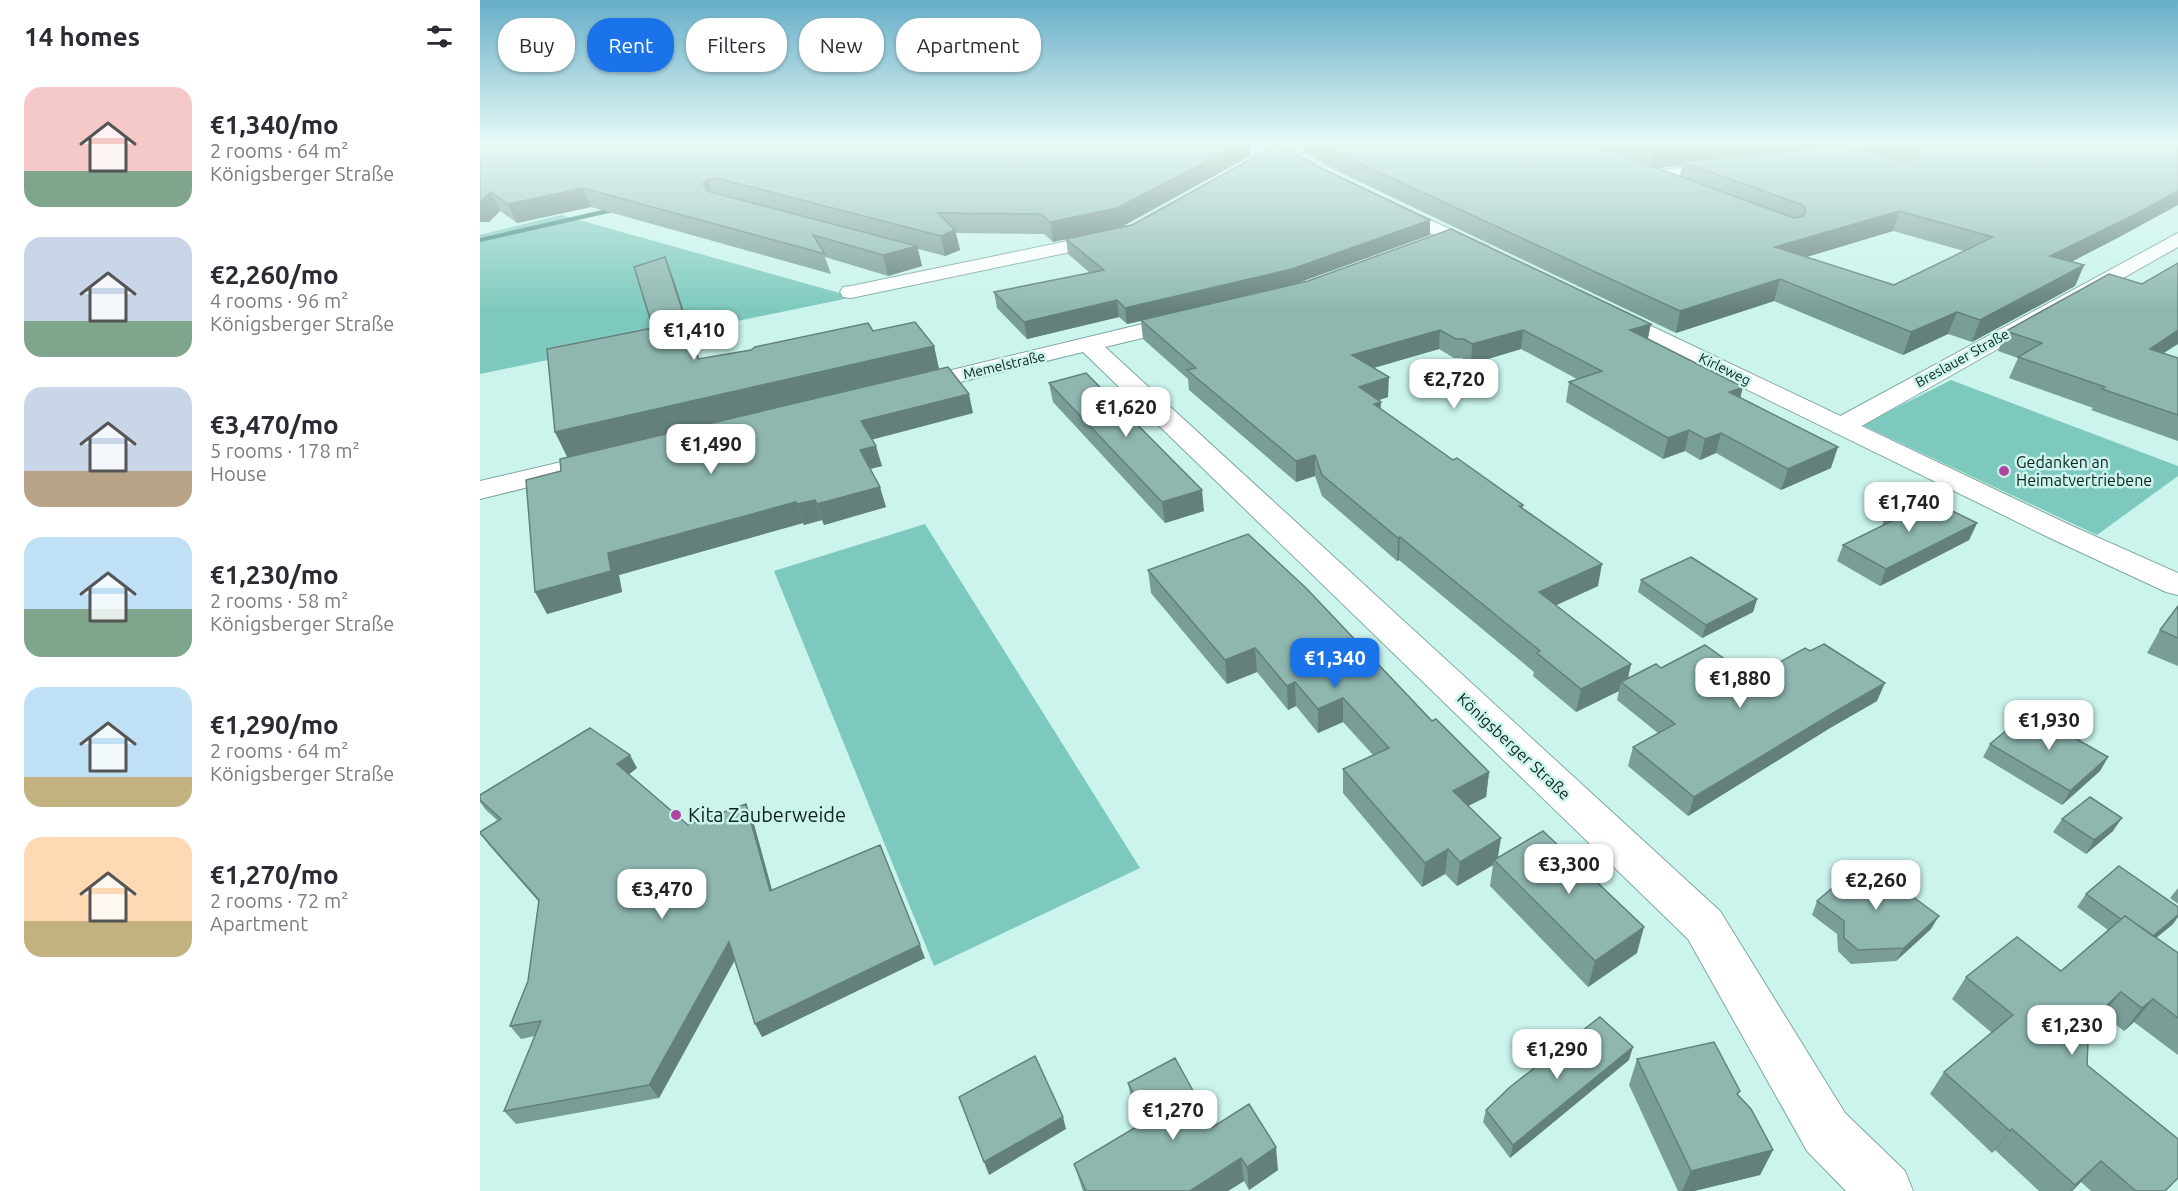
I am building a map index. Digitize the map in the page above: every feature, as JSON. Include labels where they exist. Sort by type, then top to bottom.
[{"type":"street","points":[[1375,200],[1504,262]]},
{"type":"street","points":[[851,292],[1126,234]]},
{"type":"street","points":[[1419,248],[1451,236]]},
{"type":"street","name":"Breslauer Straße","points":[[1842,426],[2178,239]]},
{"type":"street","points":[[927,259],[961,268]]},
{"type":"street","name":"Kirleweg","points":[[1589,303],[2061,532],[2178,585]]},
{"type":"street","name":"Memelstraße","points":[[893,391],[1211,314]]},
{"type":"street","name":"Königsberger Straße","points":[[1089,345],[1704,925],[1826,1132],[1885,1191]]},
{"type":"street","points":[[480,490],[632,454]]},
{"type":"green space","points":[[561,215],[854,297],[480,374],[480,235]]},
{"type":"green space","points":[[1951,380],[2178,466],[2178,476],[2097,535],[1862,425]]},
{"type":"green space","points":[[925,524],[1140,868],[934,966],[774,571]]},
{"type":"building","points":[[502,200],[529,200],[508,204]]},
{"type":"building","points":[[625,200],[740,200],[917,246],[883,255],[813,235],[825,254]]},
{"type":"building","points":[[800,200],[1133,200],[1117,208],[1050,222],[1041,214],[938,213],[955,230],[941,236]]},
{"type":"building","points":[[1178,200],[1387,200],[1430,220],[1292,269],[1125,308],[1117,300],[1024,322],[994,292],[1104,270],[1066,239],[1132,225]]},
{"type":"building","points":[[1438,200],[1743,200],[1794,218],[1803,216],[1806,211],[1803,205],[1788,200],[2162,200],[2050,256],[2084,265],[1980,320],[1957,312],[1911,332],[1780,279],[1680,311]],"holes":[[[1899,211],[1993,237],[1894,285],[1775,247]]]},
{"type":"building","points":[[1451,229],[1651,324],[1630,330],[1743,387],[1729,392],[1838,447],[1788,469],[1721,433],[1705,439],[1689,430],[1668,438],[1569,382],[1602,371],[1523,330],[1472,344],[1464,339],[1456,339],[1440,330],[1352,355],[1389,377],[1359,387],[1381,402],[1374,404],[1453,460],[1457,458],[1523,505],[1519,506],[1602,564],[1539,592],[1631,664],[1581,689],[1537,653],[1540,651],[1322,475],[1315,455],[1296,461],[1187,370],[1196,368],[1141,320],[1308,281]]},
{"type":"building","points":[[665,257],[698,359],[751,350],[755,347],[868,323],[873,331],[915,322],[934,346],[555,432],[547,349],[653,328],[634,267]]},
{"type":"building","points":[[2178,263],[2178,330],[2150,349],[2178,358],[2178,415],[2018,357],[2042,343],[2006,331],[2109,274],[2142,284]]},
{"type":"building","points":[[948,367],[969,394],[861,421],[876,446],[860,450],[880,487],[817,504],[815,500],[797,504],[796,502],[608,553],[611,571],[535,592],[526,480],[561,471],[560,459]]},
{"type":"building","points":[[1086,373],[1202,490],[1162,502],[1049,383]]},
{"type":"building","points":[[1926,498],[1977,523],[1886,569],[1843,545],[1892,521],[1885,517]]},
{"type":"building","points":[[1248,534],[1307,589],[1432,721],[1436,719],[1489,772],[1453,791],[1501,838],[1460,862],[1448,849],[1425,863],[1343,769],[1389,748],[1343,698],[1318,709],[1295,682],[1287,686],[1255,648],[1225,660],[1148,570]]},
{"type":"building","points":[[1691,557],[1757,599],[1706,625],[1641,580]]},
{"type":"building","points":[[2178,606],[2178,638],[2160,630]]},
{"type":"building","points":[[1824,644],[1885,683],[1694,797],[1633,747],[1675,724],[1621,682],[1656,664],[1661,668],[1705,645],[1751,678],[1805,648],[1810,651]]},
{"type":"building","points":[[2029,712],[2108,757],[2070,791],[1990,744]]},
{"type":"building","points":[[590,728],[630,755],[617,764],[688,825],[746,804],[770,891],[880,845],[920,945],[755,1024],[729,942],[649,1085],[504,1111],[541,1021],[510,1026],[528,981],[539,900],[480,833],[501,819],[480,800],[480,795]]},
{"type":"building","points":[[2090,797],[2122,818],[2094,840],[2062,819]]},
{"type":"building","points":[[1543,831],[1644,927],[1595,961],[1494,860]]},
{"type":"building","points":[[1864,861],[1939,916],[1904,948],[1858,950],[1844,938],[1844,921],[1817,901]]},
{"type":"building","points":[[2119,866],[2178,907],[2178,915],[2153,936],[2125,916],[2121,919],[2086,894]]},
{"type":"building","points":[[2125,916],[2178,953],[2178,1018],[2153,999],[2142,1008],[2121,992],[2089,1022],[2087,1065],[2178,1139],[2178,1178],[2165,1191],[2136,1191],[2101,1161],[2075,1185],[1944,1072],[2013,1015],[1966,977],[2017,937],[2061,971]]},
{"type":"building","points":[[1600,1017],[1633,1047],[1513,1145],[1486,1110],[1510,1087]]},
{"type":"building","points":[[1714,1042],[1740,1091],[1737,1094],[1751,1109],[1773,1150],[1691,1171],[1637,1059]]},
{"type":"building","points":[[1035,1056],[1063,1117],[984,1162],[959,1097]]},
{"type":"building","points":[[1175,1058],[1213,1127],[1249,1104],[1276,1147],[1247,1167],[1241,1158],[1190,1191],[1086,1191],[1074,1164],[1148,1120],[1128,1083]]},
{"type":"waterway","points":[[480,240],[624,207]]},
{"type":"place","name":"Gedanken an Heimatvertriebene","points":[[2004,471]]},
{"type":"place","name":"Kita Zauberweide","points":[[676,815]]}]
